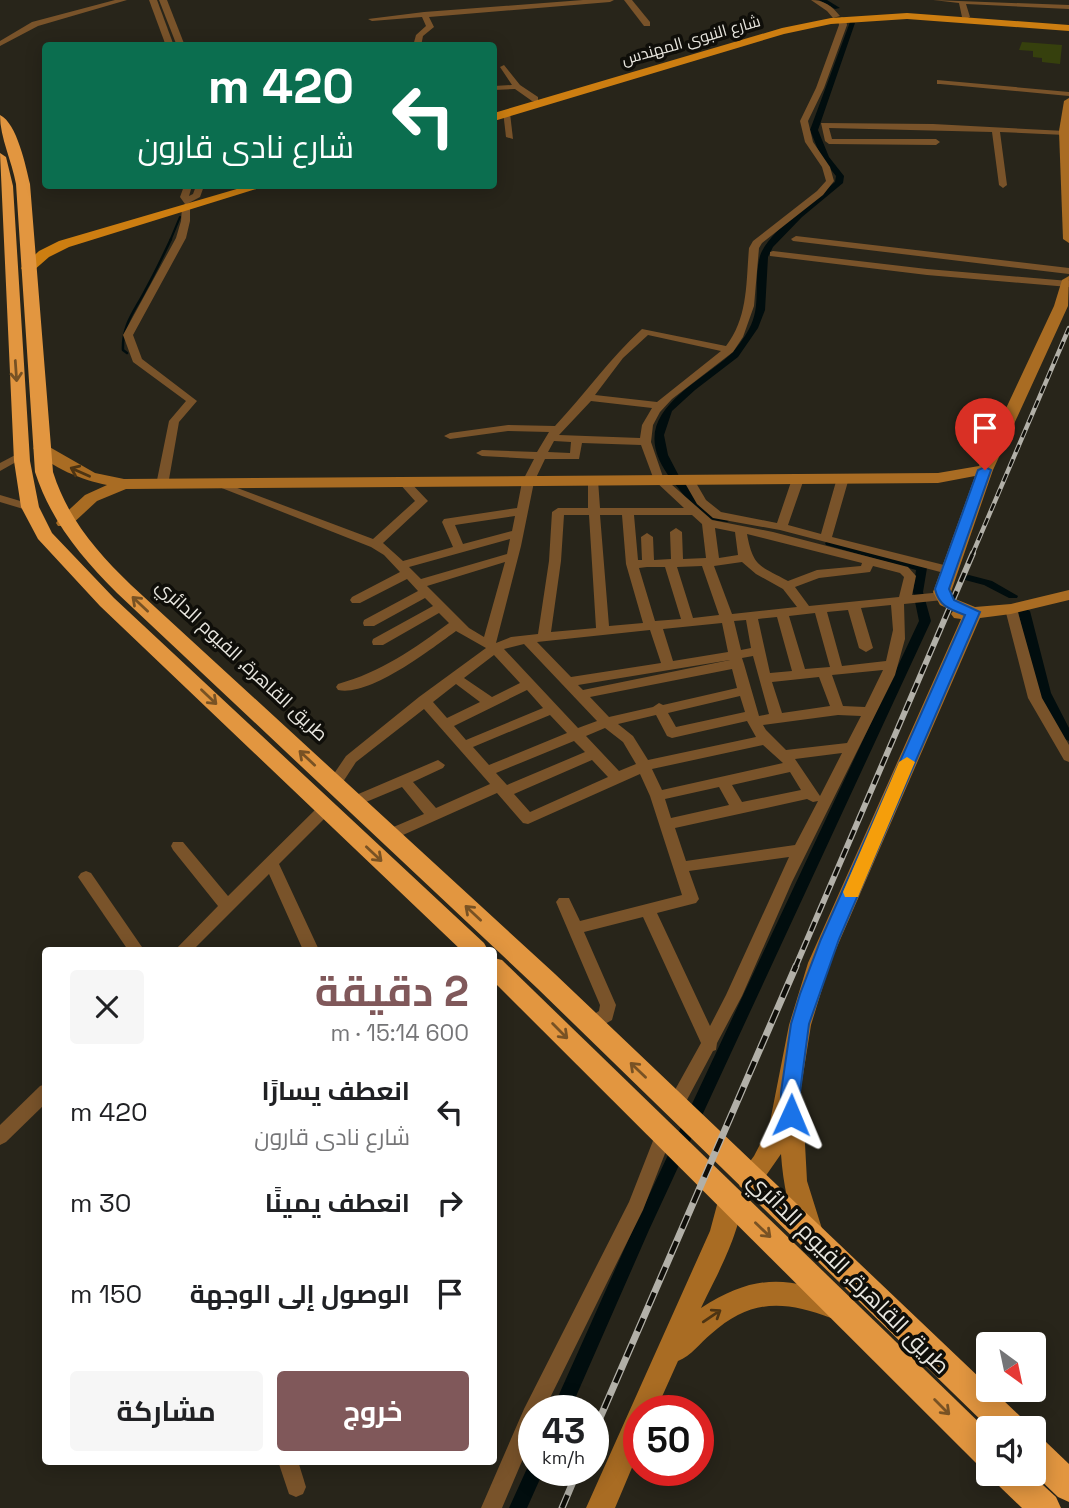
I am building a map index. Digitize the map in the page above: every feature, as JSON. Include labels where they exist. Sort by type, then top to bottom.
[{"type":"highway","name":"طريق القاهرة, الفيوم الدائري","points":[[0,119],[19,163],[12,243],[13,271],[48,487],[64,523],[95,560],[546,981],[681,1112],[704,1153],[740,1189],[850,1315],[976,1441]]},
{"type":"highway","name":"طريق القاهرة, الفيوم الدائري","points":[[0,157],[15,203]]},
{"type":"highway","name":"طريق القاهرة, الفيوم الدائري","points":[[24,339],[21,455],[30,507],[53,546],[91,586],[473,947]]},
{"type":"highway","points":[[172,662],[193,653]]},
{"type":"highway","points":[[497,970],[669,1138],[704,1153]]},
{"type":"highway","points":[[524,996],[546,981]]},
{"type":"highway","name":"طريق القاهرة, الفيوم الدائري","points":[[740,1189],[813,1238],[998,1416]]},
{"type":"highway","points":[[904,1369],[928,1347]]},
{"type":"highway","points":[[1046,1464],[1069,1486]]},
{"type":"highway","points":[[1022,1486],[1045,1508]]},
{"type":"main road","name":"شارع النبوى المهندس","points":[[498,114],[535,99],[729,44],[839,18],[898,13],[1069,27]]},
{"type":"main road","name":"شارع النبوى المهندس","points":[[839,18],[919,17],[1069,27]]},
{"type":"main road","name":"شارع النبوى المهندس","points":[[498,114],[595,91],[729,44]]},
{"type":"main road","points":[[1069,103],[1066,132],[1069,239]]},
{"type":"main road","points":[[13,271],[64,244],[234,189]]},
{"type":"main road","points":[[12,243],[61,238],[247,189]]},
{"type":"main road","points":[[1069,282],[985,470],[933,604],[941,610],[961,614],[1011,609],[1034,603],[1069,602]]},
{"type":"main road","points":[[41,449],[90,477],[124,484],[163,485],[673,478],[938,478],[985,470]]},
{"type":"main road","points":[[938,478],[956,485],[974,501]]},
{"type":"main road","points":[[64,523],[91,498],[124,484]]},
{"type":"main road","points":[[649,1395],[740,1189],[769,1155],[790,1092],[800,1024],[809,994],[830,939],[973,612]]},
{"type":"main road","points":[[790,1092],[795,1181],[813,1238]]},
{"type":"main road","points":[[663,1363],[704,1321],[727,1306],[760,1293],[776,1291],[806,1295],[850,1315]]},
{"type":"street","points":[[0,44],[35,24],[122,0]]},
{"type":"street","points":[[153,0],[169,42]]},
{"type":"street","points":[[163,0],[179,42]]},
{"type":"street","points":[[372,19],[509,4],[610,0]]},
{"type":"street","points":[[628,0],[647,24]]},
{"type":"street","points":[[681,1112],[800,850],[892,665],[903,600],[910,576],[908,572],[869,560],[708,523],[692,511],[673,478],[645,442],[647,423],[659,406],[689,379],[729,351],[740,335],[754,248],[758,241],[820,193],[830,181],[826,167],[809,142],[804,121],[820,88],[842,28],[839,18],[815,0]]},
{"type":"street","points":[[937,0],[1022,2],[1069,7]]},
{"type":"street","points":[[962,1],[966,17]]},
{"type":"street","points":[[1022,2],[1025,22]]},
{"type":"street","points":[[418,42],[420,35],[430,27],[424,14]]},
{"type":"street","points":[[503,67],[517,87],[535,99]]},
{"type":"street","points":[[940,82],[1069,94]]},
{"type":"street","points":[[497,88],[517,87]]},
{"type":"street","points":[[498,114],[510,137]]},
{"type":"street","points":[[936,142],[829,141],[824,125],[1066,132]]},
{"type":"street","points":[[996,130],[1003,185]]},
{"type":"street","points":[[163,485],[174,421],[192,401],[137,360],[128,335],[163,275],[183,228],[187,189]]},
{"type":"street","points":[[186,205],[197,195],[199,189]]},
{"type":"street","points":[[796,239],[1069,282]]},
{"type":"street","points":[[773,254],[927,272],[1069,282]]},
{"type":"street","points":[[492,646],[528,482],[554,433],[588,397],[619,356],[646,331],[729,351]]},
{"type":"street","points":[[588,397],[659,406]]},
{"type":"street","points":[[450,436],[508,428],[554,433],[577,440],[645,442]]},
{"type":"street","points":[[482,453],[575,457],[577,440]]},
{"type":"street","points":[[0,468],[21,455]]},
{"type":"street","points":[[673,478],[717,514],[827,538],[938,590]]},
{"type":"street","points":[[827,538],[843,478]]},
{"type":"street","points":[[781,527],[798,479]]},
{"type":"street","points":[[592,480],[603,631]]},
{"type":"street","points":[[375,544],[422,501],[405,483]]},
{"type":"street","points":[[220,485],[375,544],[388,552],[457,624],[492,646],[617,778]]},
{"type":"street","points":[[0,498],[30,507]]},
{"type":"street","points":[[459,548],[448,522],[523,511]]},
{"type":"street","points":[[544,637],[555,561],[558,512],[692,511]]},
{"type":"street","points":[[628,512],[632,564],[668,665]]},
{"type":"street","points":[[708,523],[710,562],[753,718],[767,739],[790,761],[809,793],[822,806]]},
{"type":"street","points":[[740,529],[745,558],[760,571],[787,586],[805,609]]},
{"type":"street","points":[[676,532],[674,563],[688,622]]},
{"type":"street","points":[[356,600],[405,569],[459,548],[518,533]]},
{"type":"street","points":[[647,537],[648,564]]},
{"type":"street","points":[[369,623],[423,588],[512,556]]},
{"type":"street","points":[[632,564],[710,562],[745,558]]},
{"type":"street","points":[[787,586],[817,574],[866,569],[869,560]]},
{"type":"street","points":[[334,784],[351,759],[492,646],[544,637],[903,600],[938,590]]},
{"type":"street","points":[[1034,603],[1069,595]]},
{"type":"street","points":[[853,604],[866,649]]},
{"type":"street","points":[[378,642],[440,607]]},
{"type":"street","points":[[820,608],[838,710]]},
{"type":"street","points":[[1011,609],[1035,698],[1069,757]]},
{"type":"street","points":[[782,612],[800,674]]},
{"type":"street","points":[[751,615],[764,678],[777,718]]},
{"type":"street","points":[[343,687],[362,683],[395,667],[457,624]]},
{"type":"street","points":[[527,639],[606,722],[628,739],[657,796],[691,899],[575,928]]},
{"type":"street","points":[[580,695],[736,659],[758,651]]},
{"type":"street","points":[[568,682],[668,665],[736,659]]},
{"type":"street","points":[[764,678],[892,665]]},
{"type":"street","points":[[454,677],[490,702]]},
{"type":"street","points":[[446,724],[529,684]]},
{"type":"street","points":[[486,772],[606,722],[744,691]]},
{"type":"street","points":[[424,700],[528,819],[644,766],[767,739]]},
{"type":"street","points":[[659,708],[673,733],[753,718],[777,718],[838,710],[869,712]]},
{"type":"street","points":[[464,746],[552,709]]},
{"type":"street","points":[[657,796],[851,747]]},
{"type":"street","points":[[389,835],[433,815],[594,754]]},
{"type":"street","points":[[354,802],[438,765]]},
{"type":"street","points":[[404,780],[433,815]]},
{"type":"street","points":[[723,781],[738,808]]},
{"type":"street","points":[[667,824],[809,793]]},
{"type":"street","points":[[202,943],[227,906],[326,809]]},
{"type":"street","points":[[178,846],[227,906]]},
{"type":"street","points":[[681,867],[800,850]]},
{"type":"street","points":[[271,862],[310,947]]},
{"type":"street","points":[[86,877],[134,947]]},
{"type":"street","points":[[564,902],[608,1005],[606,1014],[591,1025]]},
{"type":"street","points":[[648,910],[710,1045]]},
{"type":"street","points":[[0,1137],[42,1095]]},
{"type":"street","points":[[491,1508],[536,1405],[669,1138]]},
{"type":"street","points":[[600,1508],[623,1455]]},
{"type":"street","points":[[289,1465],[296,1487]]},
{"type":"green space","points":[[1022,42],[1062,45],[1060,64],[1042,62],[1042,58],[1033,57],[1033,51],[1019,50]]},
{"type":"waterway","points":[[822,0],[837,8]]},
{"type":"waterway","points":[[727,519],[707,515],[675,477],[663,455],[659,435],[668,410],[735,355],[754,328],[761,310],[764,257],[769,246],[799,215],[839,183],[840,176],[825,157],[814,130],[852,23]]},
{"type":"waterway","points":[[170,241],[180,217]]},
{"type":"waterway","points":[[127,353],[123,350],[127,325],[171,239]]},
{"type":"waterway","points":[[568,1395],[642,1228],[925,621],[918,592],[922,568],[830,543]]},
{"type":"waterway","points":[[969,578],[988,583],[1013,596]]},
{"type":"waterway","points":[[1024,611],[1045,693],[1069,737]]},
{"type":"waterway","points":[[518,1508],[528,1486]]},
{"type":"railway","points":[[972,555],[1069,328]]},
{"type":"railway","points":[[795,968],[973,553]]},
{"type":"railway","points":[[609,1397],[796,966]]},
{"type":"railway","points":[[562,1508],[571,1486]]},
{"type":"slow traffic","points":[[851,892],[907,762]]},
{"type":"route","points":[[791,1115],[790,1092],[800,1024],[809,994],[830,939],[973,612],[949,603],[944,599],[942,589],[985,470]]}]
